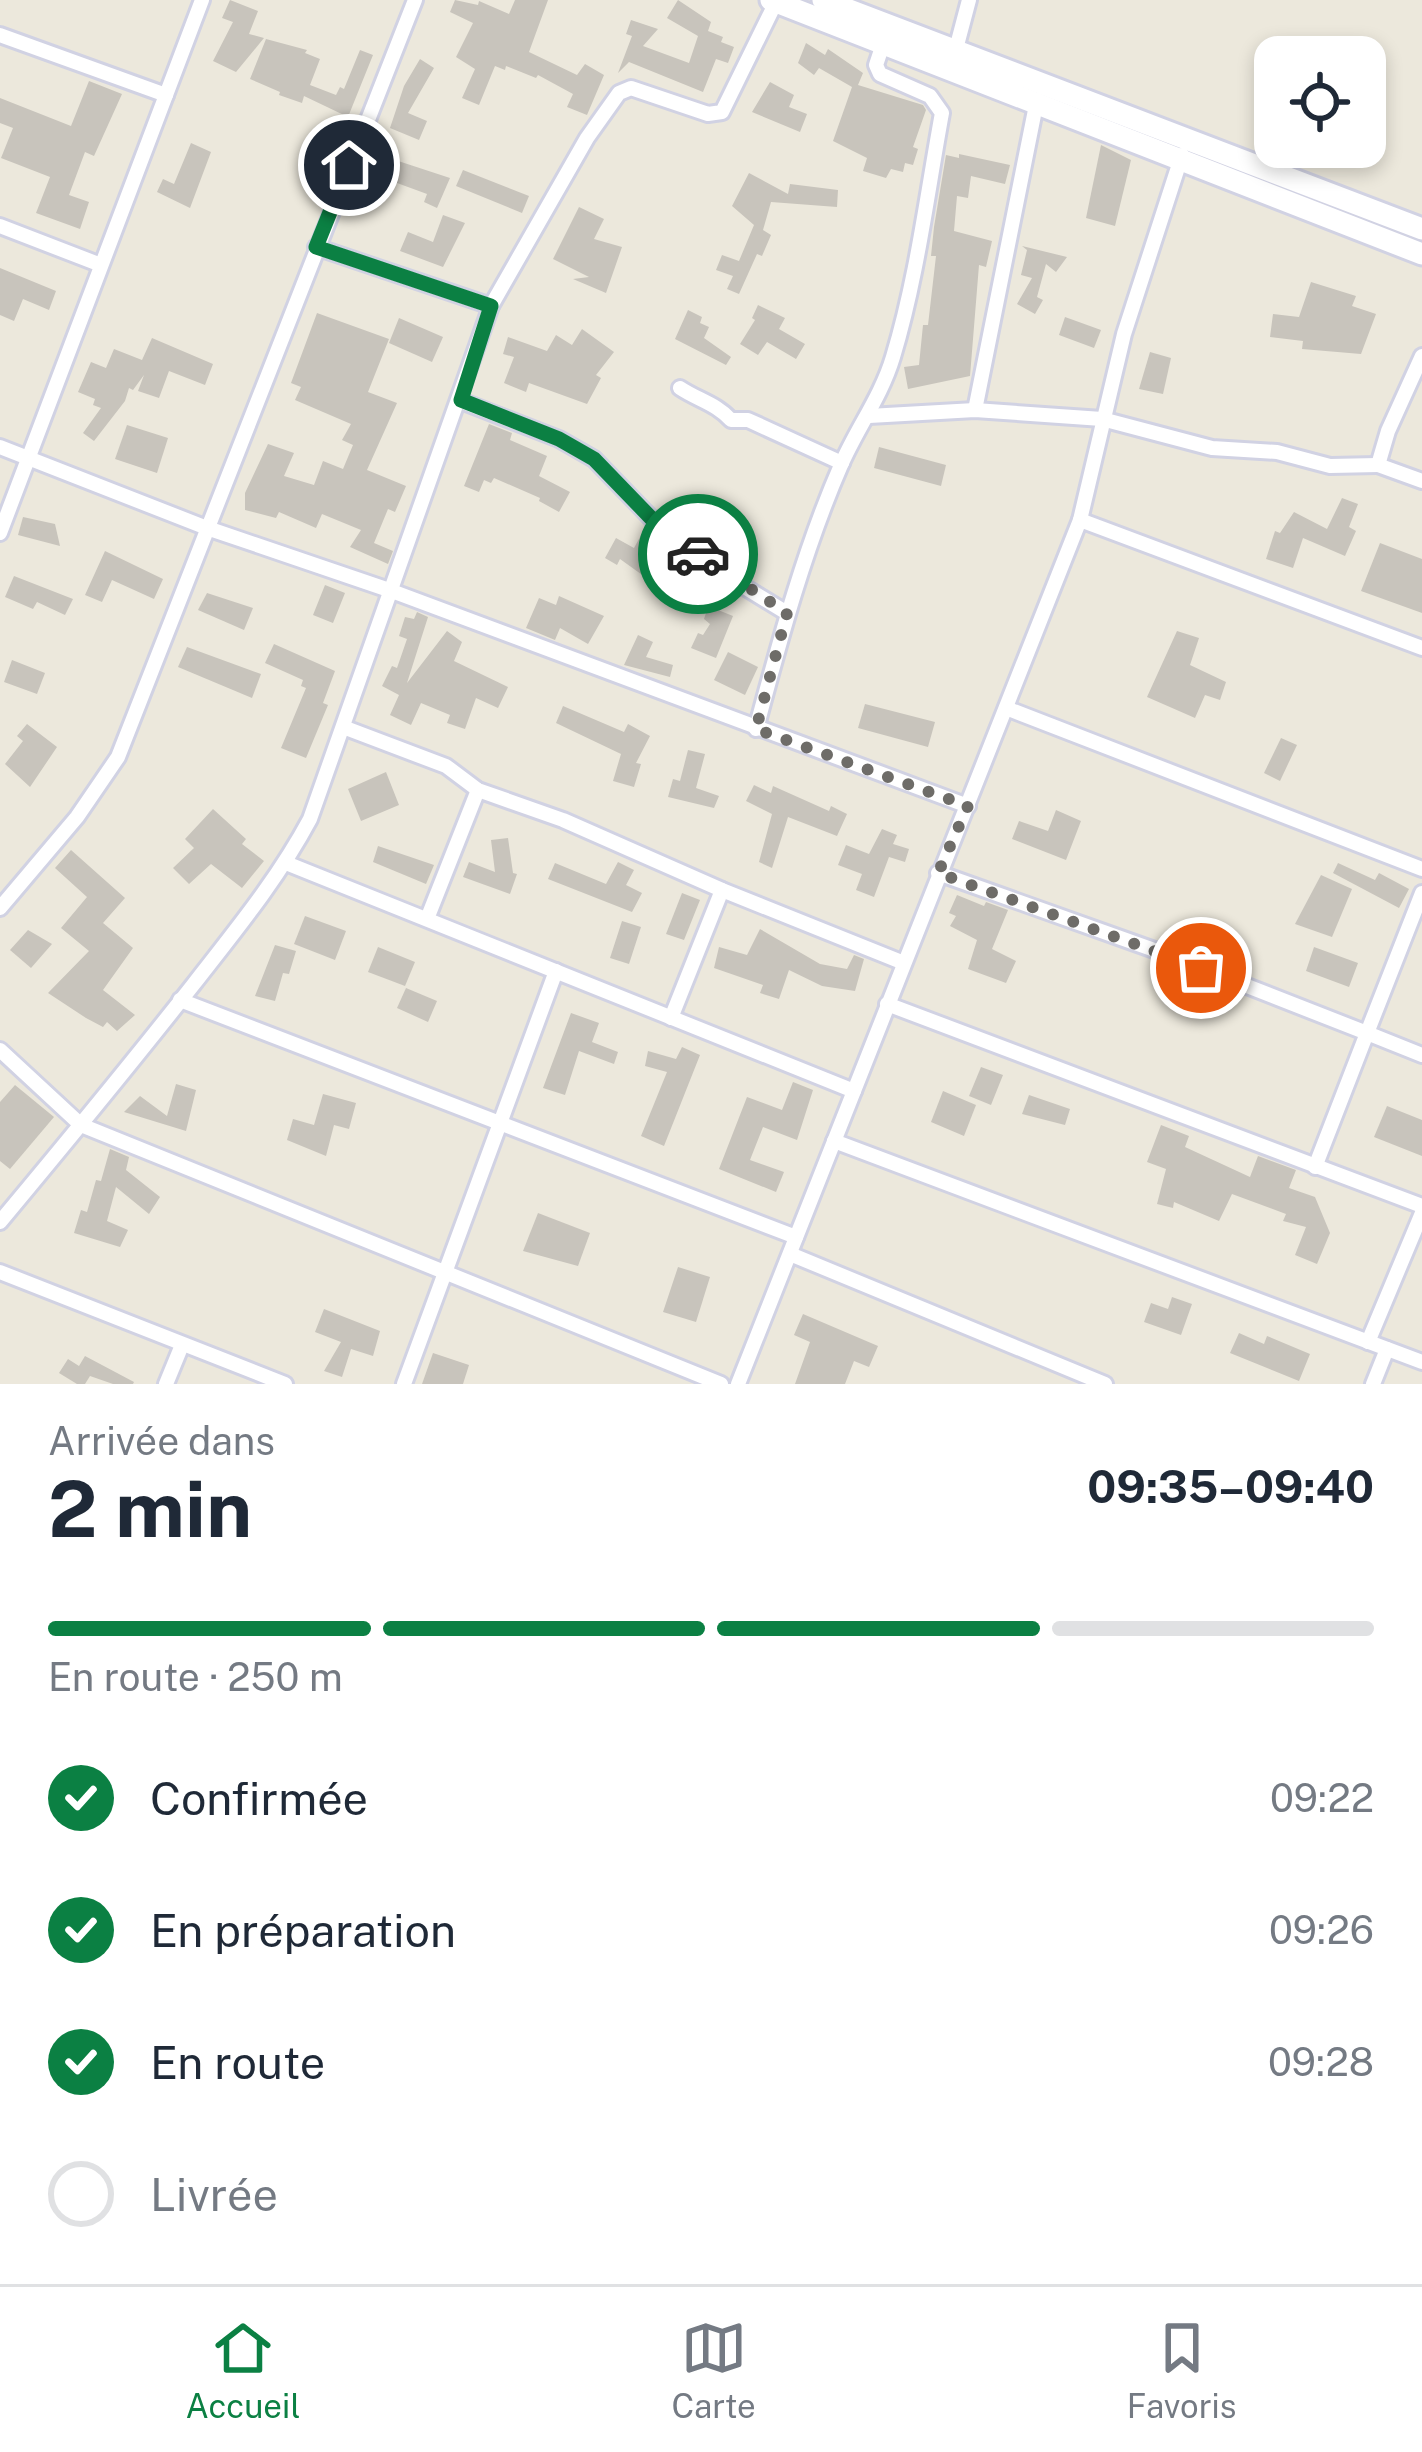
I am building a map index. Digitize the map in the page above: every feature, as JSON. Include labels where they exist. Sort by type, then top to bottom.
[{"type":"main road","points":[[773,1],[822,4],[956,49],[1041,96]]},
{"type":"main road","points":[[822,4],[883,44],[1422,229]]},
{"type":"main road","points":[[1185,149],[1422,254]]},
{"type":"street","points":[[0,533],[202,0]]},
{"type":"street","points":[[0,908],[77,817],[118,757],[415,0]]},
{"type":"street","points":[[956,49],[968,0]]},
{"type":"street","points":[[0,1222],[181,1000],[286,863],[310,819],[491,306],[575,158],[619,94],[638,88],[718,115],[773,1]]},
{"type":"street","points":[[0,34],[166,95]]},
{"type":"street","points":[[756,729],[787,613],[842,463],[892,361],[908,302],[942,112],[930,96],[880,74],[876,65],[883,44]]},
{"type":"street","points":[[975,410],[1041,96]]},
{"type":"street","points":[[738,1384],[1080,520],[1102,418],[1185,149]]},
{"type":"street","points":[[0,226],[101,265]]},
{"type":"street","points":[[316,247],[491,306]]},
{"type":"street","points":[[1378,465],[1422,356]]},
{"type":"street","points":[[680,388],[716,405],[731,420],[748,420],[842,463]]},
{"type":"street","points":[[461,400],[559,439],[594,459],[651,518],[720,572],[787,613]]},
{"type":"street","points":[[869,416],[975,410],[1102,418],[1212,448],[1277,452],[1330,466],[1378,465],[1422,481]]},
{"type":"street","points":[[0,447],[207,528],[389,590],[968,806]]},
{"type":"street","points":[[1080,520],[1422,648]]},
{"type":"street","points":[[1006,708],[1422,868]]},
{"type":"street","points":[[343,727],[446,766],[478,790],[562,820],[904,962]]},
{"type":"street","points":[[427,920],[478,790]]},
{"type":"street","points":[[286,863],[854,1091]]},
{"type":"street","points":[[938,873],[1160,952],[1422,1055]]},
{"type":"street","points":[[671,1018],[722,890]]},
{"type":"street","points":[[1315,1167],[1422,893]]},
{"type":"street","points":[[404,1384],[556,971]]},
{"type":"street","points":[[181,1000],[796,1237]]},
{"type":"street","points":[[887,1004],[1422,1210],[1368,1342]]},
{"type":"street","points":[[0,1050],[81,1125],[721,1384]]},
{"type":"street","points":[[834,1141],[1422,1362]]},
{"type":"street","points":[[790,1254],[1105,1384]]},
{"type":"street","points":[[0,1272],[284,1384]]},
{"type":"street","points":[[166,1384],[182,1345]]},
{"type":"street","points":[[1373,1384],[1387,1349]]},
{"type":"building","points":[[230,0],[258,11],[249,34],[264,38],[236,72],[213,61],[233,22],[222,18]]},
{"type":"building","points":[[455,0],[478,5],[479,1],[509,14],[515,0],[548,0],[529,52],[577,75],[585,64],[604,75],[587,115],[567,107],[573,94],[538,75],[506,66],[505,70],[495,66],[479,105],[462,98],[475,69],[456,57],[473,23],[450,12]]},
{"type":"building","points":[[678,0],[711,22],[708,31],[723,37],[721,42],[734,47],[728,63],[716,59],[703,92],[629,62],[618,73],[632,36],[626,34],[631,20],[658,29],[643,46],[689,63],[698,36],[667,18]]},
{"type":"building","points":[[266,39],[307,50],[305,53],[320,59],[310,85],[336,95],[340,87],[344,89],[360,50],[373,55],[348,117],[304,96],[302,103],[279,95],[250,79]]},
{"type":"building","points":[[806,43],[825,55],[828,49],[863,73],[858,85],[923,105],[926,110],[913,147],[918,149],[913,165],[905,163],[903,172],[891,169],[886,178],[863,171],[867,158],[833,141],[852,87],[819,68],[814,75],[798,63]]},
{"type":"building","points":[[420,59],[434,68],[408,113],[427,121],[419,140],[390,128],[404,86]]},
{"type":"building","points":[[89,81],[122,94],[94,156],[85,152],[69,195],[89,202],[80,229],[36,213],[50,177],[1,158],[13,128],[0,123],[0,98],[71,126]]},
{"type":"building","points":[[770,82],[794,95],[789,107],[807,114],[800,132],[752,112]]},
{"type":"building","points":[[191,143],[211,152],[190,208],[157,192],[163,179],[174,184]]},
{"type":"building","points":[[1101,145],[1131,160],[1115,226],[1086,218]]},
{"type":"building","points":[[959,154],[1010,165],[1005,184],[971,176],[968,198],[957,196],[954,231],[992,241],[986,267],[979,265],[970,376],[908,389],[904,367],[919,365],[923,325],[928,325],[936,256],[931,256],[934,227],[946,155],[959,158]]},
{"type":"building","points":[[386,157],[450,178],[437,208],[424,202],[427,194],[378,176]]},
{"type":"building","points":[[463,170],[529,196],[522,213],[456,186]]},
{"type":"building","points":[[749,173],[788,194],[790,184],[838,190],[837,207],[771,202],[763,230],[771,235],[739,294],[727,289],[733,276],[716,270],[722,255],[739,261],[754,225],[732,206]]},
{"type":"building","points":[[579,207],[604,219],[594,239],[622,247],[606,293],[573,279],[589,277],[553,259]]},
{"type":"building","points":[[443,215],[465,223],[443,267],[400,251],[408,232],[433,242]]},
{"type":"building","points":[[1022,246],[1067,257],[1056,272],[1046,264],[1037,297],[1043,300],[1035,314],[1017,304],[1032,278],[1021,275],[1027,250]]},
{"type":"building","points":[[0,268],[56,291],[49,310],[23,299],[14,321],[0,315]]},
{"type":"building","points":[[1311,282],[1356,296],[1352,306],[1376,314],[1361,354],[1302,349],[1303,341],[1270,337],[1273,314],[1299,317]]},
{"type":"building","points":[[758,305],[785,318],[779,329],[805,344],[796,359],[767,342],[758,355],[740,344]]},
{"type":"building","points":[[688,310],[709,327],[704,338],[731,357],[726,365],[675,339]]},
{"type":"building","points":[[317,313],[389,339],[368,392],[397,403],[367,470],[406,486],[395,512],[388,509],[374,543],[393,551],[388,564],[350,547],[361,530],[322,514],[316,528],[279,512],[276,518],[245,510],[245,493],[268,444],[294,453],[284,476],[314,485],[323,461],[343,469],[353,445],[342,440],[351,424],[295,400],[301,387],[291,383]]},
{"type":"building","points":[[1065,317],[1101,330],[1094,348],[1059,335]]},
{"type":"building","points":[[399,318],[443,337],[432,362],[389,343]]},
{"type":"building","points":[[582,329],[614,352],[596,375],[601,378],[587,404],[529,383],[526,392],[504,383],[514,357],[503,354],[508,337],[547,351],[556,335],[572,345]]},
{"type":"building","points":[[152,338],[213,364],[205,385],[169,371],[159,398],[138,391],[144,375],[133,390],[129,388],[125,401],[94,441],[83,433],[101,408],[93,405],[95,399],[78,392],[91,362],[106,368],[114,349],[142,360]]},
{"type":"building","points":[[1150,352],[1171,358],[1163,394],[1139,389]]},
{"type":"building","points":[[489,424],[512,433],[510,440],[547,456],[539,476],[570,492],[559,512],[494,478],[491,483],[484,480],[479,492],[464,486]]},
{"type":"building","points":[[127,425],[168,438],[157,473],[115,459]]},
{"type":"building","points":[[879,447],[946,465],[941,486],[874,468]]},
{"type":"building","points":[[1342,498],[1358,504],[1349,527],[1356,531],[1345,556],[1303,538],[1293,568],[1266,559],[1275,531],[1280,533],[1294,512],[1327,529]]},
{"type":"building","points":[[23,517],[55,524],[60,546],[18,535]]},
{"type":"building","points":[[645,528],[726,589],[713,608],[733,616],[716,658],[691,648],[698,633],[703,635],[710,624],[704,619],[707,610],[674,583],[670,588],[662,581],[659,587],[620,559],[617,565],[605,558],[616,538],[634,548]]},
{"type":"building","points":[[1380,543],[1422,559],[1422,613],[1361,591]]},
{"type":"building","points":[[105,551],[163,579],[154,599],[112,580],[102,602],[85,595]]},
{"type":"building","points":[[14,576],[73,599],[65,615],[37,602],[33,609],[5,597]]},
{"type":"building","points":[[325,585],[345,593],[333,623],[313,615]]},
{"type":"building","points":[[207,593],[253,608],[244,630],[198,610]]},
{"type":"building","points":[[559,596],[604,616],[588,644],[560,628],[555,640],[526,628],[539,598],[556,605]]},
{"type":"building","points":[[417,612],[428,617],[407,683],[447,631],[462,642],[454,661],[508,687],[498,708],[476,698],[465,729],[447,723],[450,715],[421,703],[411,725],[390,715],[399,695],[382,686],[392,666],[397,668],[407,639],[399,636],[405,617],[414,619]]},
{"type":"building","points":[[1177,631],[1199,638],[1190,665],[1226,682],[1220,700],[1205,695],[1195,718],[1147,697]]},
{"type":"building","points":[[638,635],[653,642],[646,657],[673,665],[670,677],[624,665]]},
{"type":"building","points":[[274,644],[335,671],[323,703],[328,705],[306,758],[281,748],[306,688],[301,686],[303,680],[265,663]]},
{"type":"building","points":[[187,647],[261,674],[252,698],[178,667]]},
{"type":"building","points":[[728,652],[758,667],[745,695],[714,680]]},
{"type":"building","points":[[12,660],[45,673],[37,694],[4,682]]},
{"type":"building","points":[[865,704],[935,722],[928,747],[858,728]]},
{"type":"building","points":[[563,706],[624,732],[628,724],[650,736],[636,763],[641,764],[634,787],[613,781],[621,754],[556,723]]},
{"type":"building","points":[[27,724],[57,747],[30,787],[5,764],[23,741],[17,736]]},
{"type":"building","points":[[1281,738],[1297,745],[1280,781],[1264,773]]},
{"type":"building","points":[[688,750],[705,754],[696,788],[719,796],[714,808],[668,797],[673,779],[680,781]]},
{"type":"building","points":[[386,772],[399,805],[361,821],[348,789]]},
{"type":"building","points":[[754,785],[771,793],[773,786],[847,814],[837,836],[788,817],[772,868],[759,862],[772,814],[746,801]]},
{"type":"building","points":[[213,809],[246,839],[242,844],[264,861],[242,888],[211,864],[189,884],[173,868],[194,848],[185,839]]},
{"type":"building","points":[[1056,810],[1081,821],[1066,860],[1012,839],[1019,821],[1048,831]]},
{"type":"building","points":[[882,829],[897,835],[893,844],[909,849],[905,862],[889,857],[874,897],[856,890],[862,874],[838,865],[846,845],[869,854]]},
{"type":"building","points":[[508,838],[513,873],[517,874],[510,894],[463,877],[469,862],[495,872],[491,840]]},
{"type":"building","points":[[378,846],[434,865],[426,884],[373,862]]},
{"type":"building","points":[[71,850],[125,898],[103,923],[133,948],[103,990],[135,1015],[117,1031],[48,993],[89,951],[61,928],[87,897],[55,868]]},
{"type":"building","points":[[618,862],[634,870],[626,885],[642,893],[632,912],[548,879],[555,863],[606,884]]},
{"type":"building","points":[[1338,863],[1375,880],[1379,873],[1409,889],[1399,908],[1333,873]]},
{"type":"building","points":[[1321,875],[1352,889],[1332,937],[1295,924]]},
{"type":"building","points":[[682,893],[700,900],[684,940],[666,934]]},
{"type":"building","points":[[957,895],[1008,910],[992,949],[1016,961],[1006,983],[968,969],[977,940],[950,926],[956,916],[949,913]]},
{"type":"building","points":[[305,916],[346,931],[335,960],[294,944]]},
{"type":"building","points":[[622,921],[641,927],[629,964],[610,958]]},
{"type":"building","points":[[760,929],[820,964],[847,969],[854,955],[864,959],[855,991],[822,986],[789,970],[779,999],[760,993],[763,985],[714,968],[719,947],[747,955]]},
{"type":"building","points":[[28,930],[52,944],[31,968],[10,950]]},
{"type":"building","points":[[275,945],[296,951],[275,1001],[255,996]]},
{"type":"building","points":[[378,947],[415,962],[405,986],[368,972]]},
{"type":"building","points":[[1314,947],[1358,963],[1349,987],[1306,971]]},
{"type":"building","points":[[406,988],[437,1001],[428,1022],[397,1008]]},
{"type":"building","points":[[571,1013],[599,1023],[592,1042],[618,1052],[614,1064],[579,1051],[565,1095],[543,1088]]},
{"type":"building","points":[[682,1047],[700,1055],[664,1146],[641,1136],[667,1072],[645,1066],[648,1051],[676,1059]]},
{"type":"building","points":[[981,1067],[1003,1075],[991,1105],[969,1096]]},
{"type":"building","points":[[793,1082],[813,1090],[797,1140],[763,1127],[750,1160],[784,1172],[776,1192],[719,1169],[747,1097],[782,1110]]},
{"type":"building","points":[[176,1084],[196,1090],[186,1131],[124,1112],[140,1096],[167,1116]]},
{"type":"building","points":[[15,1085],[54,1117],[10,1169],[0,1161],[0,1102]]},
{"type":"building","points":[[943,1091],[976,1105],[964,1136],[931,1122]]},
{"type":"building","points":[[323,1094],[356,1103],[349,1129],[334,1125],[326,1156],[287,1140],[293,1119],[314,1125]]},
{"type":"building","points":[[1029,1095],[1070,1109],[1065,1125],[1022,1114]]},
{"type":"building","points":[[1387,1106],[1422,1120],[1422,1156],[1374,1137]]},
{"type":"building","points":[[1161,1125],[1189,1136],[1185,1147],[1250,1177],[1258,1156],[1296,1170],[1289,1188],[1315,1197],[1330,1233],[1317,1264],[1295,1255],[1306,1227],[1283,1221],[1286,1214],[1232,1194],[1219,1221],[1174,1202],[1173,1208],[1157,1204],[1166,1169],[1147,1162]]},
{"type":"building","points":[[110,1149],[129,1157],[126,1170],[160,1197],[149,1214],[116,1187],[107,1221],[128,1230],[120,1247],[74,1233],[81,1210],[87,1212],[96,1180],[101,1181]]},
{"type":"building","points":[[538,1213],[590,1233],[578,1266],[523,1251]]},
{"type":"building","points":[[678,1267],[710,1277],[696,1322],[663,1312]]},
{"type":"building","points":[[1172,1297],[1192,1304],[1181,1335],[1144,1322],[1151,1303],[1168,1309]]},
{"type":"building","points":[[324,1309],[380,1331],[373,1356],[351,1349],[342,1377],[324,1371],[341,1342],[315,1332]]},
{"type":"building","points":[[803,1314],[878,1346],[869,1367],[854,1361],[845,1384],[795,1384],[810,1342],[794,1335]]},
{"type":"building","points":[[1239,1333],[1264,1344],[1267,1336],[1310,1354],[1299,1381],[1230,1353]]},
{"type":"building","points":[[433,1353],[469,1365],[463,1384],[422,1384]]},
{"type":"building","points":[[85,1356],[133,1384],[113,1384],[90,1376],[85,1384],[77,1384],[59,1373],[68,1359],[79,1366]]},
{"type":"way so far","points":[[698,554],[787,613],[756,729],[968,806],[938,873],[1201,968]]},
{"type":"route","points":[[349,165],[316,247],[491,306],[461,400],[559,439],[594,459],[651,518],[698,554]]}]
